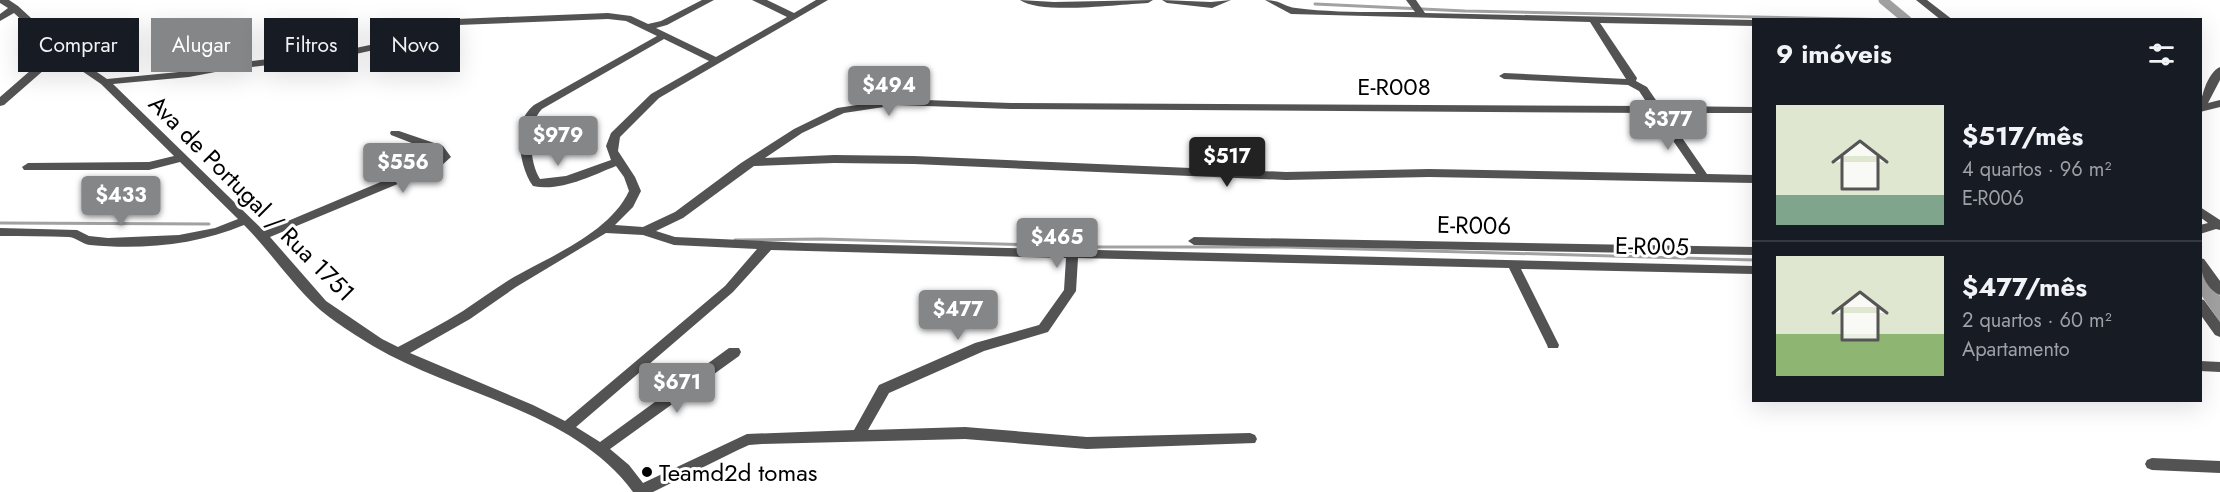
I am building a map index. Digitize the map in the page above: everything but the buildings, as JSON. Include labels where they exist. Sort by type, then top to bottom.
[{"type":"street","name":"Ava de Portugal / Rua 1751","points":[[2,0],[26,18]]},
{"type":"street","points":[[616,162],[562,181],[548,184],[537,183],[532,176],[524,134],[526,123],[533,111],[658,29],[709,0]]},
{"type":"street","points":[[757,0],[773,4],[794,16]]},
{"type":"street","points":[[398,353],[458,320],[513,283],[560,259],[603,229],[628,205],[635,191],[628,174],[616,162],[612,141],[623,126],[656,96],[715,60],[823,0]]},
{"type":"street","points":[[1025,0],[1054,5],[1148,0]]},
{"type":"street","points":[[1167,0],[1212,5],[1226,0]]},
{"type":"street","points":[[1270,0],[1291,11],[1422,16],[1752,22]]},
{"type":"street","points":[[1411,0],[1422,16]]},
{"type":"street","points":[[1921,0],[1945,18]]},
{"type":"street","points":[[0,18],[15,8]]},
{"type":"street","points":[[105,82],[150,79],[351,52],[439,33],[456,22],[608,16],[633,19],[658,29],[715,60]]},
{"type":"street","points":[[1593,18],[1632,78],[1630,82]]},
{"type":"street","points":[[2202,107],[2220,70]]},
{"type":"street","points":[[0,103],[35,72]]},
{"type":"street","name":"Ava de Portugal / Rua 1751","points":[[91,72],[105,82],[262,236],[322,304],[377,342],[398,353],[528,409],[566,428],[600,449],[624,469],[641,492]]},
{"type":"street","points":[[1504,76],[1630,82],[1643,88],[1704,178]]},
{"type":"street","name":"E-R008","points":[[644,231],[679,215],[751,162],[820,119],[858,106],[906,102],[1033,106],[1752,110]]},
{"type":"street","points":[[2202,109],[2220,103]]},
{"type":"street","points":[[262,236],[377,189],[437,163],[445,157],[439,149],[395,133]]},
{"type":"street","points":[[28,167],[149,166],[183,157]]},
{"type":"street","points":[[751,162],[914,160],[1286,176],[1429,173],[1752,179]]},
{"type":"street","points":[[2202,213],[2218,225]]},
{"type":"street","points":[[0,232],[77,234],[86,240],[108,242],[168,240],[200,237],[246,220]]},
{"type":"street","points":[[2202,229],[2218,225]]},
{"type":"street","points":[[603,229],[644,231]]},
{"type":"street","name":"E-R005","points":[[644,231],[674,241],[767,246],[1752,270]]},
{"type":"street","name":"E-R006","points":[[1194,241],[1752,251]]},
{"type":"street","points":[[566,428],[729,289],[767,246]]},
{"type":"street","points":[[859,435],[884,389],[980,347],[1043,328],[1070,291],[1072,255]]},
{"type":"street","points":[[1513,264],[1553,345]]},
{"type":"street","points":[[2202,265],[2220,290]]},
{"type":"street","points":[[2202,306],[2220,332]]},
{"type":"street","points":[[600,449],[734,352]]},
{"type":"street","points":[[2202,366],[2220,367]]},
{"type":"street","points":[[641,492],[747,440],[965,433],[1087,443],[1250,439]]},
{"type":"street","points":[[2152,464],[2220,467]]},
{"type":"shaded area","points":[[2202,272],[2220,296],[2220,322],[2202,296]]},
{"type":"waterway","points":[[1883,0],[1905,18]]},
{"type":"waterway","points":[[1315,4],[1465,11],[1802,18]]},
{"type":"waterway","points":[[0,223],[209,224]]},
{"type":"waterway","points":[[735,240],[821,239],[1069,246]]},
{"type":"waterway","points":[[1077,247],[1286,247],[1752,260]]},
{"type":"place","name":"Teamd2d tomas","points":[[647,472]]}]
